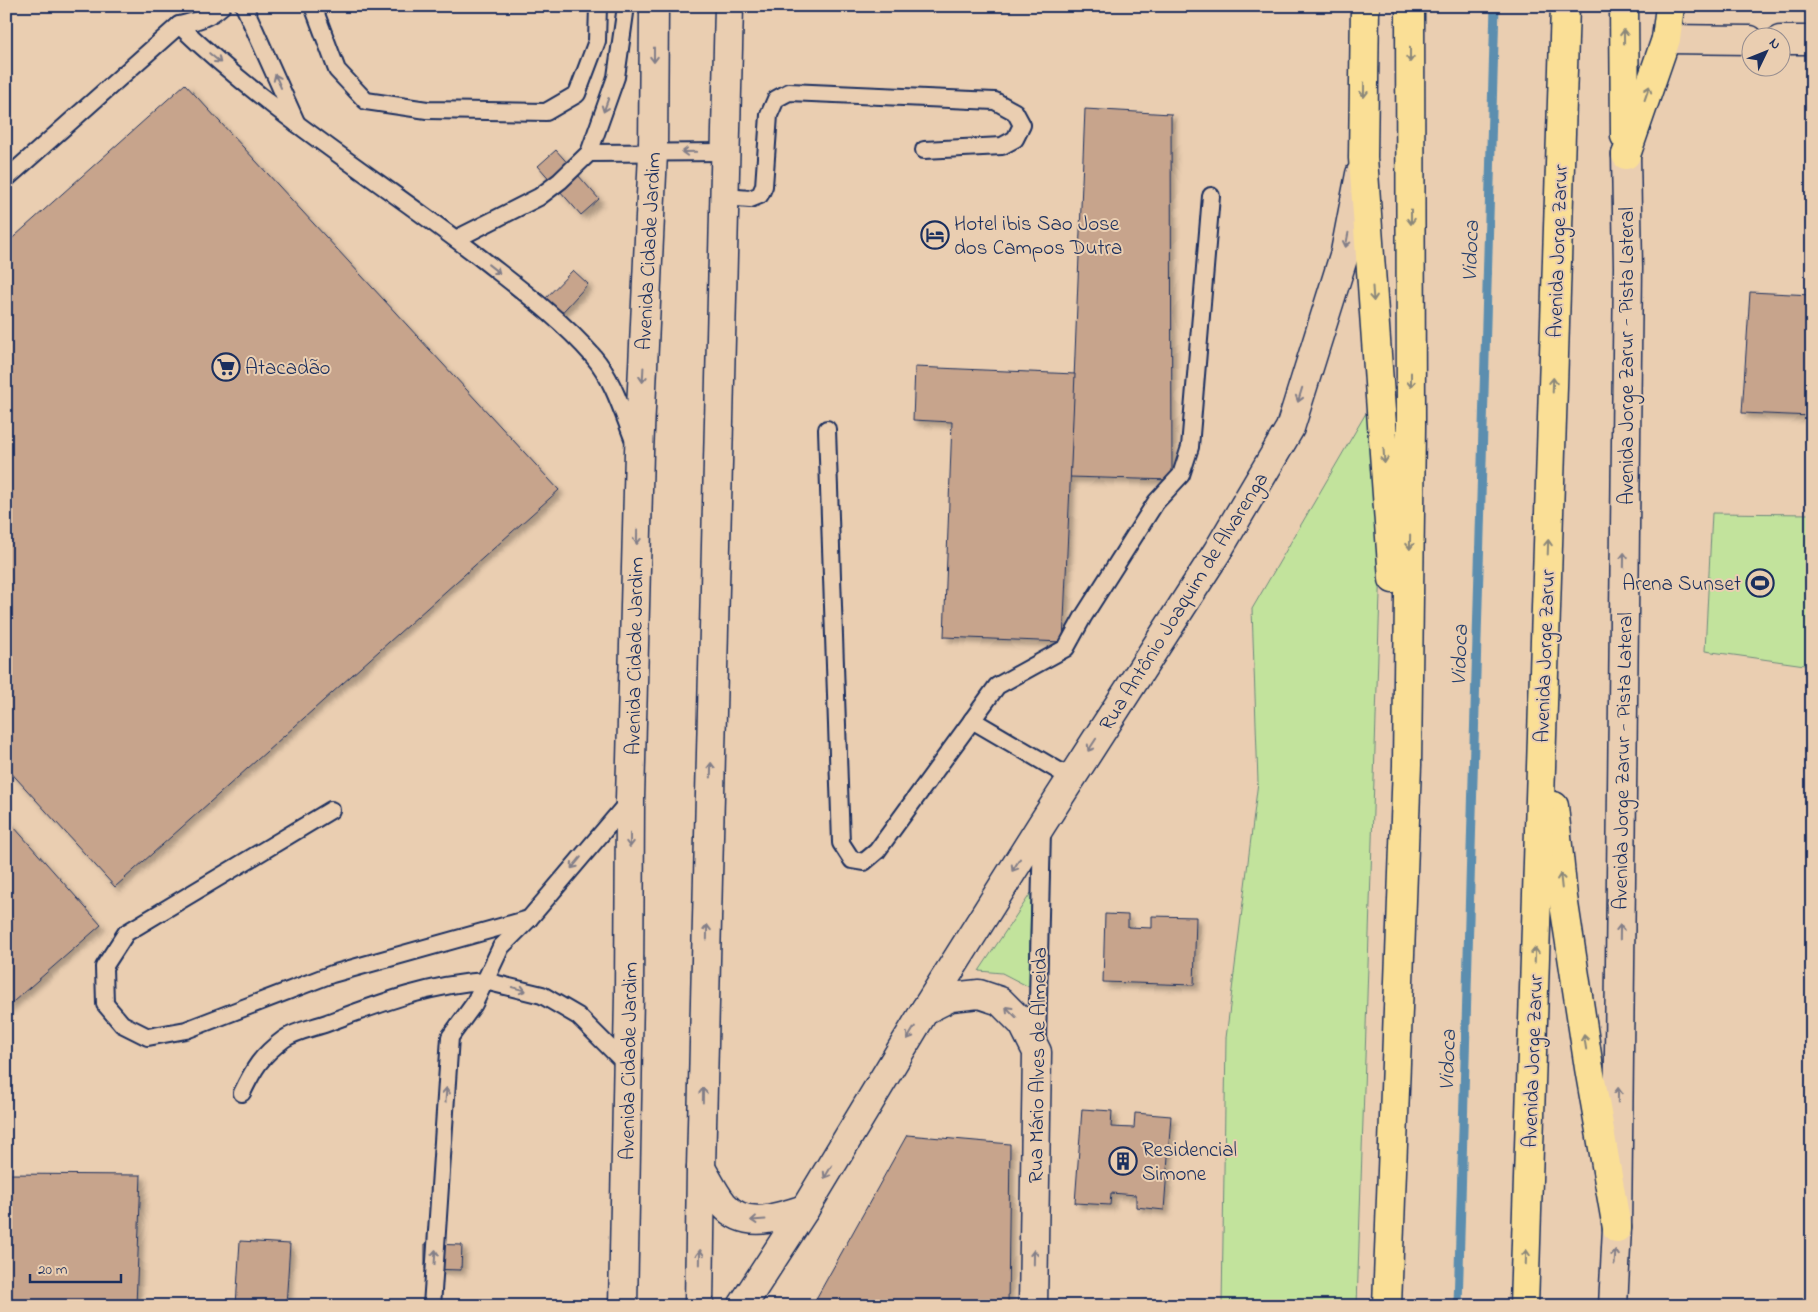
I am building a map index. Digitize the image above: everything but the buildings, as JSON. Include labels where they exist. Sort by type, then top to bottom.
[{"type":"highway","points":[[1365,6],[1363,158],[1407,765]]},
{"type":"highway","points":[[1387,1306],[1407,765],[1411,425],[1410,6]]},
{"type":"highway","name":"Avenida Jorge Zarur","points":[[1524,1306],[1565,6]]},
{"type":"highway","points":[[1624,6],[1626,155]]},
{"type":"highway","points":[[1626,155],[1666,39],[1670,6]]},
{"type":"highway","points":[[1543,693],[1563,897],[1589,1068],[1617,1228]]},
{"type":"main road","name":"Avenida Cidade Jardim","points":[[623,1306],[630,799],[639,452],[653,153],[654,6]]},
{"type":"main road","points":[[699,1306],[730,6]]},
{"type":"main road","points":[[1666,39],[1740,40]]},
{"type":"main road","points":[[1790,40],[1812,40]]},
{"type":"main road","name":"Avenida Jorge Zarur - Pista Lateral","points":[[1613,1306],[1617,1228],[1628,267],[1626,155]]},
{"type":"main road","name":"Rua Antônio Joaquim de Alvarenga","points":[[742,1306],[806,1209],[925,1010],[1042,824],[1217,552],[1290,428],[1345,252],[1363,158]]},
{"type":"main road","points":[[925,1010],[951,997],[979,994],[1000,1001],[1023,1024],[1037,1052]]},
{"type":"main road","name":"Rua Mário Alves de Almeida","points":[[1033,1306],[1037,1052]]},
{"type":"main road","points":[[701,1168],[723,1204],[733,1214],[751,1221],[772,1219],[806,1209]]},
{"type":"lane","points":[[6,179],[179,25],[212,15],[222,6]]},
{"type":"lane","points":[[244,6],[298,126]]},
{"type":"lane","points":[[313,6],[337,70],[366,101],[427,110],[546,112],[576,94],[597,41],[598,6]]},
{"type":"lane","points":[[456,239],[539,197],[560,181],[589,153],[616,77],[626,6]]},
{"type":"lane","points":[[179,25],[274,108],[456,239],[540,304],[594,358],[615,393],[639,452]]},
{"type":"lane","points":[[725,198],[750,199],[760,195],[764,186],[769,115],[776,99],[789,92],[995,101],[1015,112],[1022,125],[1015,139],[1002,146],[924,150]]},
{"type":"lane","points":[[589,153],[726,152]]},
{"type":"lane","points":[[827,428],[841,843],[852,860],[864,862],[877,851],[997,686],[1066,648],[1083,617],[1156,502],[1181,474],[1190,447],[1211,196]]},
{"type":"lane","points":[[972,720],[1071,778]]},
{"type":"lane","points":[[432,1306],[450,1037],[474,1004],[501,947],[529,919],[630,799]]},
{"type":"lane","points":[[331,810],[126,932],[104,967],[105,1004],[122,1024],[148,1038],[186,1030],[332,974],[529,919]]},
{"type":"lane","name":"Rua Mário Alves de Almeida","points":[[1037,1052],[1042,824]]},
{"type":"lane","points":[[242,1093],[258,1062],[286,1038],[391,999],[466,982],[485,980],[542,996],[578,1016],[627,1065]]},
{"type":"green space","points":[[1387,377],[1357,1306],[1222,1306],[1226,1038],[1258,782],[1252,609]]},
{"type":"green space","name":"Arena Sunset","points":[[1712,513],[1812,514],[1812,666],[1705,651]]},
{"type":"green space","points":[[1031,893],[1029,987],[1002,973],[979,971]]},
{"type":"waterway","name":"Vidoca","points":[[1458,1306],[1495,6]]},
{"type":"place","name":"Hotel ibis Sao Jose dos Campos Dutra","points":[[935,235]]},
{"type":"place","name":"Atacadão","points":[[226,367]]},
{"type":"place","name":"Arena Sunset","points":[[1760,583]]},
{"type":"place","name":"Residencial Simone","points":[[1123,1161]]}]
